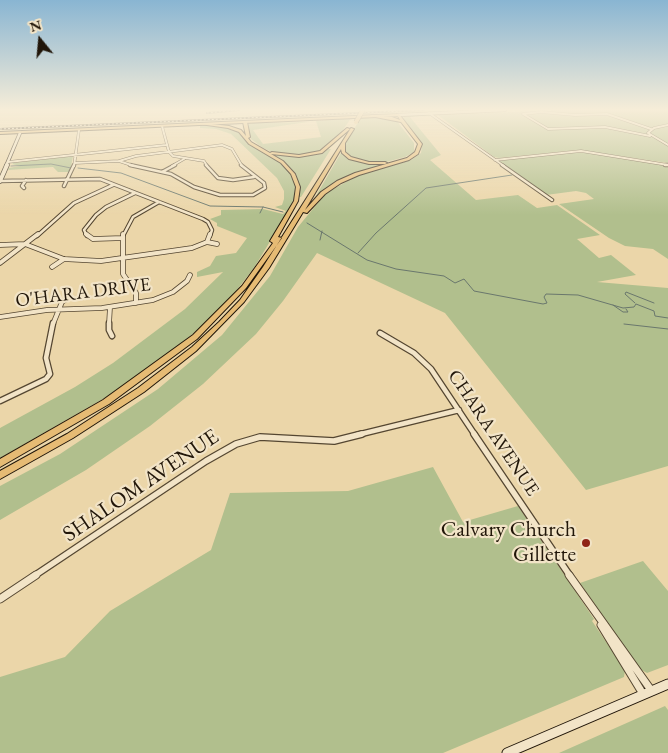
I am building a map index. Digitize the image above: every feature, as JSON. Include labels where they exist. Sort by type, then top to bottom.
[{"type":"highway","points":[[252,145],[288,167],[294,174],[298,187],[296,200],[254,273]]},
{"type":"highway","points":[[257,145],[274,154],[290,156],[321,152],[329,145]]},
{"type":"highway","points":[[0,463],[106,402],[195,337],[221,312],[254,273],[339,145]]},
{"type":"highway","points":[[0,475],[70,436],[141,390],[194,349],[242,301],[266,268],[340,145]]},
{"type":"highway","points":[[344,145],[345,155],[355,160],[369,163],[406,158],[416,150],[416,145]]},
{"type":"highway","points":[[290,228],[315,200],[331,187],[357,174],[408,159],[417,153],[420,145]]},
{"type":"main road","points":[[0,180],[15,145]]},
{"type":"main road","points":[[507,753],[668,684]]},
{"type":"street","points":[[64,186],[74,163],[78,145]]},
{"type":"street","points":[[8,162],[165,145]]},
{"type":"street","points":[[166,145],[169,152],[184,159],[200,159],[206,163],[214,176],[218,178],[233,180],[255,177]]},
{"type":"street","points":[[74,163],[119,161],[136,156],[211,145]]},
{"type":"street","points":[[214,145],[227,146],[232,149],[239,162],[265,185],[258,193]]},
{"type":"street","points":[[474,145],[552,200]]},
{"type":"street","points":[[495,160],[559,152],[581,152],[668,165]]},
{"type":"street","points":[[162,172],[184,159]]},
{"type":"street","points":[[119,161],[146,170],[172,174],[194,187],[211,194],[236,196],[258,193],[264,196]]},
{"type":"street","points":[[24,188],[22,186],[25,179]]},
{"type":"street","points":[[0,180],[100,179],[208,222],[212,230],[208,240],[192,248],[86,262],[64,259],[25,244],[0,245]]},
{"type":"street","points":[[0,263],[74,203],[114,184]]},
{"type":"street","points":[[123,238],[93,239],[86,235],[84,230],[96,215],[136,193]]},
{"type":"street","points":[[67,202],[74,203]]},
{"type":"street","points":[[136,303],[136,293],[123,274],[123,238],[126,225],[133,217],[159,202]]},
{"type":"street","points":[[44,220],[52,221]]},
{"type":"street","points":[[208,240],[217,244]]},
{"type":"street","points":[[52,267],[64,259]]},
{"type":"street","name":"O'HARA DRIVE","points":[[0,318],[58,309],[110,307],[153,300],[173,292],[187,281],[190,275]]},
{"type":"street","points":[[0,401],[46,379],[50,374],[46,358],[54,317],[58,309],[69,297]]},
{"type":"street","points":[[110,307],[109,330],[112,336]]},
{"type":"street","name":"CHARA AVENUE","points":[[380,332],[426,362],[597,617],[615,650],[647,692]]},
{"type":"street","name":"SHALOM AVENUE","points":[[0,599],[206,461],[236,444],[266,437],[334,441],[459,410]]},
{"type":"green space","points":[[243,145],[251,145],[282,163],[290,171],[296,187],[295,200],[254,268],[236,291],[202,326],[165,357],[115,392],[0,458],[0,428],[75,387],[113,363],[185,309],[223,272],[197,277],[197,272],[210,266],[216,256],[236,253],[247,238],[217,226],[217,223],[210,219],[221,215],[221,210],[263,209],[283,214],[286,211],[275,207],[282,205],[284,199],[284,191],[277,178]]},
{"type":"green space","points":[[259,145],[329,145],[321,151],[302,155],[274,153]]},
{"type":"green space","points":[[414,145],[414,152],[405,157],[386,162],[366,162],[350,157],[344,152],[344,146]]},
{"type":"green space","points":[[422,145],[433,145],[441,155],[430,160],[476,200],[518,195],[537,208],[557,205],[600,235],[577,239],[599,258],[611,255],[636,275],[597,282],[668,288],[668,466],[586,490],[445,313],[317,253],[283,301],[256,334],[203,384],[150,426],[86,470],[0,520],[0,486],[60,454],[158,389],[222,335],[270,276],[298,227],[326,193],[359,175],[411,160],[421,153]]},
{"type":"green space","points":[[478,145],[668,145],[668,163],[578,150],[494,157]]},
{"type":"green space","points":[[331,149],[301,197],[298,197],[300,187],[295,174],[284,162],[267,153],[298,157]]},
{"type":"green space","points":[[342,151],[353,160],[386,165],[368,170],[324,190],[313,201]]},
{"type":"green space","points":[[570,152],[592,153],[668,165],[668,259],[653,249],[625,246],[609,238],[559,204],[594,199],[586,193],[576,191],[546,195],[498,161]]},
{"type":"green space","points":[[73,156],[70,172],[58,172],[53,167],[8,170],[9,168],[20,166],[13,163]]},
{"type":"green space","points":[[433,467],[463,522],[518,506],[594,619],[592,621],[625,670],[624,677],[443,753],[0,753],[0,677],[65,657],[110,611],[211,550],[230,493],[348,491]]},
{"type":"green space","points":[[643,561],[668,591],[668,665],[647,673],[640,669],[580,583]]},
{"type":"green space","points":[[665,706],[668,710],[668,753],[559,753]]},
{"type":"waterway","points":[[11,166],[51,164],[71,168]]},
{"type":"waterway","points":[[78,168],[121,173],[210,206],[263,207]]},
{"type":"waterway","points":[[358,253],[376,233],[426,188],[512,175]]},
{"type":"waterway","points":[[260,213],[263,207]]},
{"type":"waterway","points":[[263,207],[283,212]]},
{"type":"waterway","points":[[307,223],[322,232]]},
{"type":"waterway","points":[[320,240],[322,232]]},
{"type":"waterway","points":[[322,232],[367,260],[396,269],[444,276],[455,283],[464,279],[474,291],[543,304],[547,303],[544,297],[546,294],[578,295],[613,305]]},
{"type":"waterway","points":[[635,303],[625,294],[626,292],[654,303]]},
{"type":"waterway","points":[[613,305],[623,308],[634,307],[636,304],[654,311],[655,316],[668,318]]},
{"type":"waterway","points":[[613,305],[623,312],[628,312],[626,309]]},
{"type":"waterway","points":[[624,324],[668,329]]},
{"type":"place","name":"Calvary Church Gillette","points":[[586,543]]}]
